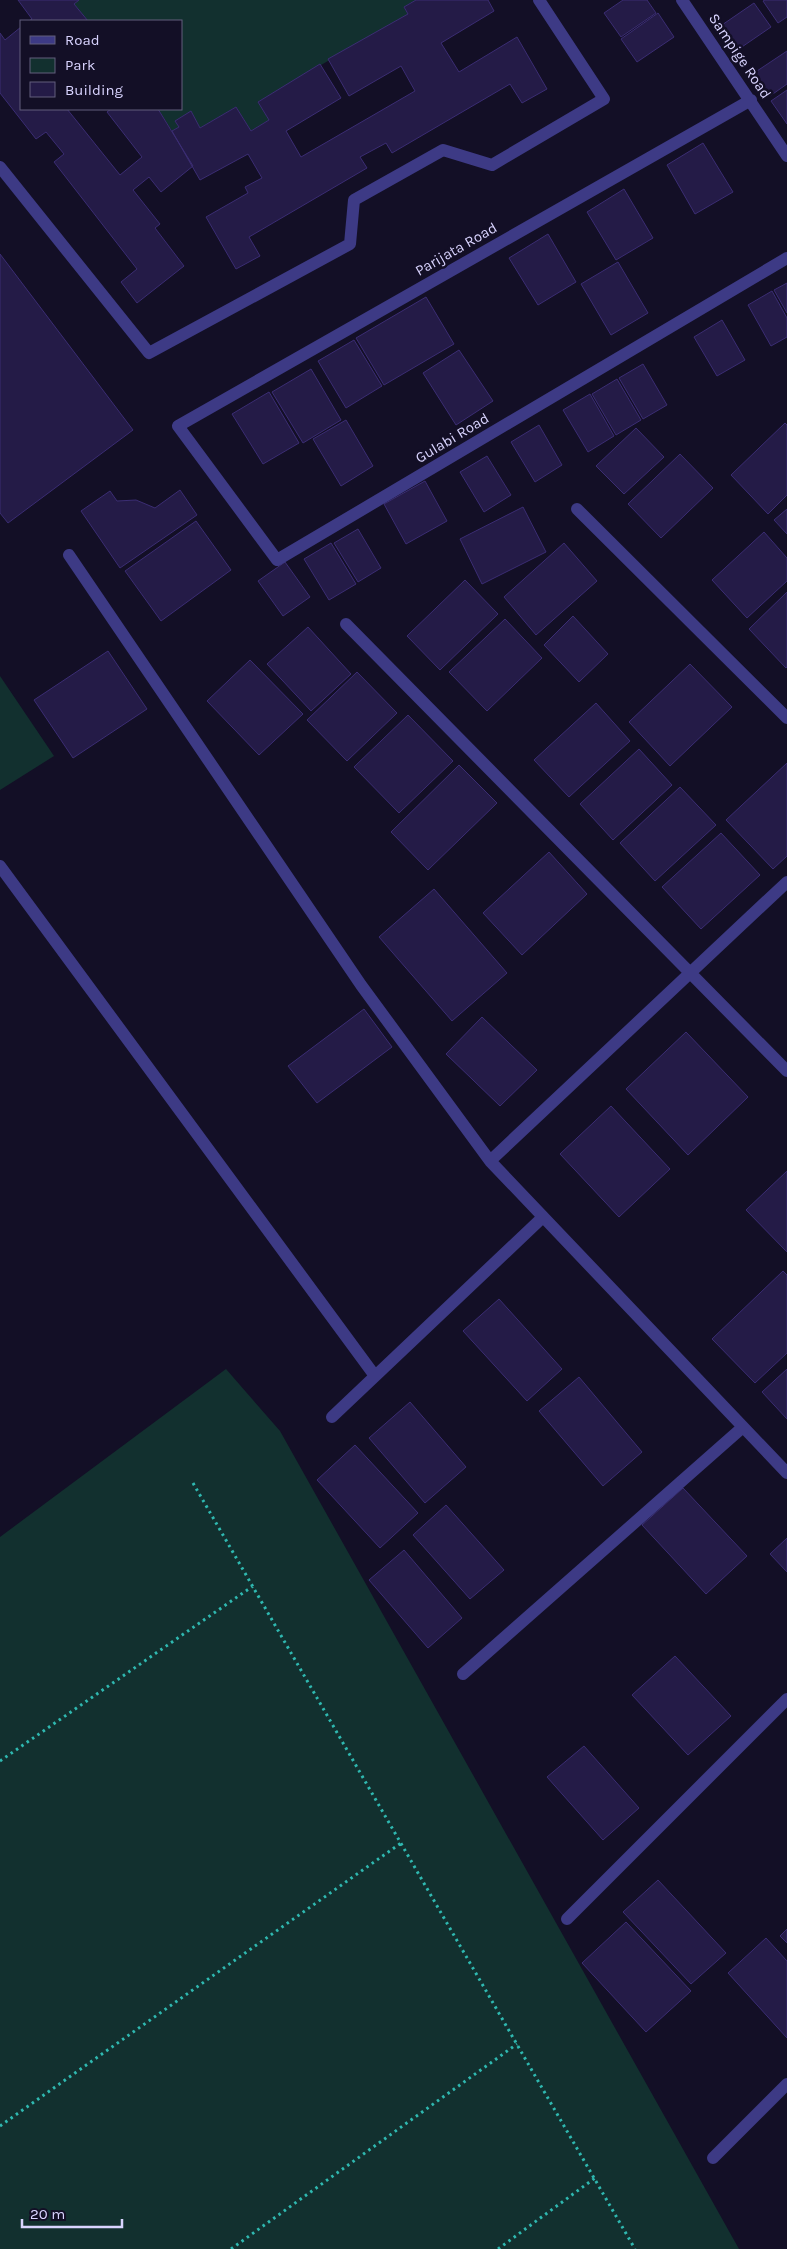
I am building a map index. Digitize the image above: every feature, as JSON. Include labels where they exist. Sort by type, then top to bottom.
[{"type":"street","points":[[0,167],[149,353],[350,244],[354,200],[443,150],[492,165],[604,99],[539,0]]},
{"type":"street","name":"Sampige Road","points":[[682,0],[787,156]]},
{"type":"street","name":"Parijata Road","points":[[178,426],[751,100]]},
{"type":"street","name":"Gulabi Road","points":[[178,426],[277,560],[787,258]]},
{"type":"street","points":[[576,509],[787,718]]},
{"type":"street","points":[[69,555],[361,985],[490,1161],[787,1473]]},
{"type":"street","points":[[346,624],[690,975],[787,1071]]},
{"type":"street","points":[[0,866],[375,1376]]},
{"type":"street","points":[[490,1161],[787,882]]},
{"type":"street","points":[[332,1417],[543,1217]]},
{"type":"street","points":[[463,1674],[743,1427]]},
{"type":"street","points":[[566,1919],[787,1699]]},
{"type":"street","points":[[713,2158],[787,2084]]},
{"type":"path","points":[[194,1483],[635,2249]]},
{"type":"path","points":[[0,1761],[253,1586]]},
{"type":"path","points":[[0,2126],[401,1843]]},
{"type":"path","points":[[231,2249],[517,2044]]},
{"type":"path","points":[[498,2249],[595,2178]]},
{"type":"green space","points":[[79,0],[416,0],[404,7],[408,14],[258,102],[269,120],[251,131],[236,107],[200,128],[191,112],[175,121],[179,127],[172,131],[159,110],[182,110],[182,20],[87,20],[74,4]]},
{"type":"green space","points":[[0,676],[54,756],[0,790]]},
{"type":"green space","points":[[226,1369],[280,1431],[739,2249],[0,2249],[0,1537]]},
{"type":"building","points":[[18,0],[79,0],[74,4],[87,20],[30,20],[32,19]]},
{"type":"building","points":[[416,0],[488,0],[494,11],[441,43],[459,72],[517,37],[547,89],[522,103],[510,84],[392,153],[386,143],[360,157],[367,168],[249,237],[260,256],[236,269],[206,217],[248,193],[245,187],[262,178],[248,154],[200,180],[172,131],[179,127],[175,121],[191,111],[200,128],[236,107],[251,131],[269,120],[258,102],[320,64],[341,98],[286,131],[301,157],[415,91],[401,66],[349,96],[328,59],[408,14],[404,7]]},
{"type":"building","points":[[623,0],[647,0],[656,13],[621,37],[604,13]]},
{"type":"building","points":[[787,0],[787,17],[778,23],[763,1]]},
{"type":"building","points":[[754,3],[771,27],[736,51],[719,27]]},
{"type":"building","points":[[658,13],[674,37],[637,62],[621,39]]},
{"type":"building","points":[[20,28],[20,110],[68,110],[120,175],[142,157],[107,112],[110,110],[159,110],[193,166],[161,192],[149,177],[133,190],[160,224],[155,228],[184,266],[137,303],[121,282],[137,269],[54,162],[64,154],[46,132],[36,139],[0,93],[0,33],[5,40]]},
{"type":"building","points":[[787,51],[787,84],[770,96],[754,73]]},
{"type":"building","points":[[787,90],[787,124],[771,101]]},
{"type":"building","points":[[703,143],[733,192],[695,214],[667,165]]},
{"type":"building","points":[[624,189],[653,238],[616,260],[587,212]]},
{"type":"building","points":[[548,234],[576,282],[538,305],[509,258]]},
{"type":"building","points":[[0,254],[133,430],[8,523],[0,513]]},
{"type":"building","points":[[618,262],[648,313],[611,335],[581,284]]},
{"type":"building","points":[[787,283],[787,313],[774,290]]},
{"type":"building","points":[[772,291],[787,318],[787,337],[771,346],[748,305]]},
{"type":"building","points":[[426,297],[454,344],[384,385],[356,338]]},
{"type":"building","points":[[722,320],[745,360],[717,376],[694,337]]},
{"type":"building","points":[[354,340],[382,386],[346,408],[318,361]]},
{"type":"building","points":[[459,350],[493,401],[456,425],[423,373]]},
{"type":"building","points":[[643,364],[667,405],[643,419],[619,378]]},
{"type":"building","points":[[311,369],[341,420],[303,443],[272,392]]},
{"type":"building","points":[[617,379],[641,420],[616,435],[592,394]]},
{"type":"building","points":[[269,392],[299,443],[263,464],[232,414]]},
{"type":"building","points":[[590,394],[614,436],[588,452],[563,410]]},
{"type":"building","points":[[346,420],[373,466],[341,486],[313,439]]},
{"type":"building","points":[[785,423],[787,425],[787,495],[768,514],[731,475]]},
{"type":"building","points":[[539,425],[562,465],[535,482],[511,442]]},
{"type":"building","points":[[636,428],[664,457],[624,494],[596,466]]},
{"type":"building","points":[[680,454],[713,488],[661,538],[628,504]]},
{"type":"building","points":[[487,456],[511,495],[484,512],[460,472]]},
{"type":"building","points":[[425,481],[447,521],[406,544],[384,504]]},
{"type":"building","points":[[180,490],[197,515],[120,568],[81,511],[110,491],[117,501],[136,500],[155,508]]},
{"type":"building","points":[[523,507],[546,552],[482,584],[460,539]]},
{"type":"building","points":[[787,509],[787,534],[774,520]]},
{"type":"building","points":[[196,521],[231,570],[161,621],[125,571]]},
{"type":"building","points":[[358,529],[381,568],[358,582],[334,543]]},
{"type":"building","points":[[764,532],[787,558],[787,581],[747,618],[712,580]]},
{"type":"building","points":[[331,543],[356,584],[329,600],[304,559]]},
{"type":"building","points":[[564,543],[597,581],[536,635],[504,597]]},
{"type":"building","points":[[285,562],[310,597],[283,616],[258,581]]},
{"type":"building","points":[[465,580],[498,614],[440,670],[407,636]]},
{"type":"building","points":[[787,592],[787,667],[786,668],[749,629]]},
{"type":"building","points":[[573,616],[608,654],[579,682],[544,645]]},
{"type":"building","points":[[505,619],[542,658],[487,711],[449,672]]},
{"type":"building","points":[[308,627],[351,674],[311,711],[267,664]]},
{"type":"building","points":[[108,651],[147,709],[73,758],[34,700]]},
{"type":"building","points":[[250,660],[303,714],[259,755],[207,701]]},
{"type":"building","points":[[690,664],[732,707],[670,766],[629,722]]},
{"type":"building","points":[[357,672],[397,713],[347,761],[307,720]]},
{"type":"building","points":[[596,703],[630,741],[569,797],[534,760]]},
{"type":"building","points":[[408,715],[453,761],[399,813],[354,767]]},
{"type":"building","points":[[639,749],[672,785],[613,840],[580,804]]},
{"type":"building","points":[[787,763],[787,856],[773,869],[726,820]]},
{"type":"building","points":[[459,765],[497,803],[428,870],[391,832]]},
{"type":"building","points":[[680,787],[716,825],[655,881],[620,843]]},
{"type":"building","points":[[721,833],[760,875],[701,929],[662,887]]},
{"type":"building","points":[[549,852],[587,894],[522,955],[483,913]]},
{"type":"building","points":[[434,889],[507,973],[452,1021],[379,937]]},
{"type":"building","points":[[364,1009],[392,1047],[317,1103],[288,1066]]},
{"type":"building","points":[[482,1017],[537,1070],[500,1106],[446,1054]]},
{"type":"building","points":[[686,1032],[748,1097],[688,1155],[626,1089]]},
{"type":"building","points":[[611,1106],[670,1169],[619,1217],[560,1154]]},
{"type":"building","points":[[787,1171],[787,1252],[746,1210]]},
{"type":"building","points":[[783,1271],[787,1275],[787,1353],[755,1383],[712,1339]]},
{"type":"building","points":[[499,1299],[562,1369],[527,1401],[463,1331]]},
{"type":"building","points":[[787,1369],[787,1419],[762,1392]]},
{"type":"building","points":[[579,1377],[642,1452],[603,1486],[539,1411]]},
{"type":"building","points":[[410,1402],[466,1467],[425,1503],[369,1438]]},
{"type":"building","points":[[355,1445],[418,1513],[380,1548],[317,1480]]},
{"type":"building","points":[[683,1488],[747,1556],[706,1594],[642,1525]]},
{"type":"building","points":[[446,1505],[504,1570],[470,1599],[413,1535]]},
{"type":"building","points":[[787,1538],[787,1572],[770,1554]]},
{"type":"building","points":[[404,1550],[462,1618],[428,1648],[369,1580]]},
{"type":"building","points":[[675,1656],[731,1716],[688,1755],[632,1695]]},
{"type":"building","points":[[584,1746],[639,1808],[603,1840],[547,1777]]},
{"type":"building","points":[[658,1880],[726,1953],[691,1984],[623,1912]]},
{"type":"building","points":[[626,1922],[691,1991],[646,2032],[582,1963]]},
{"type":"building","points":[[787,1929],[787,1943],[780,1936]]},
{"type":"building","points":[[766,1938],[787,1961],[787,2038],[728,1973]]}]
